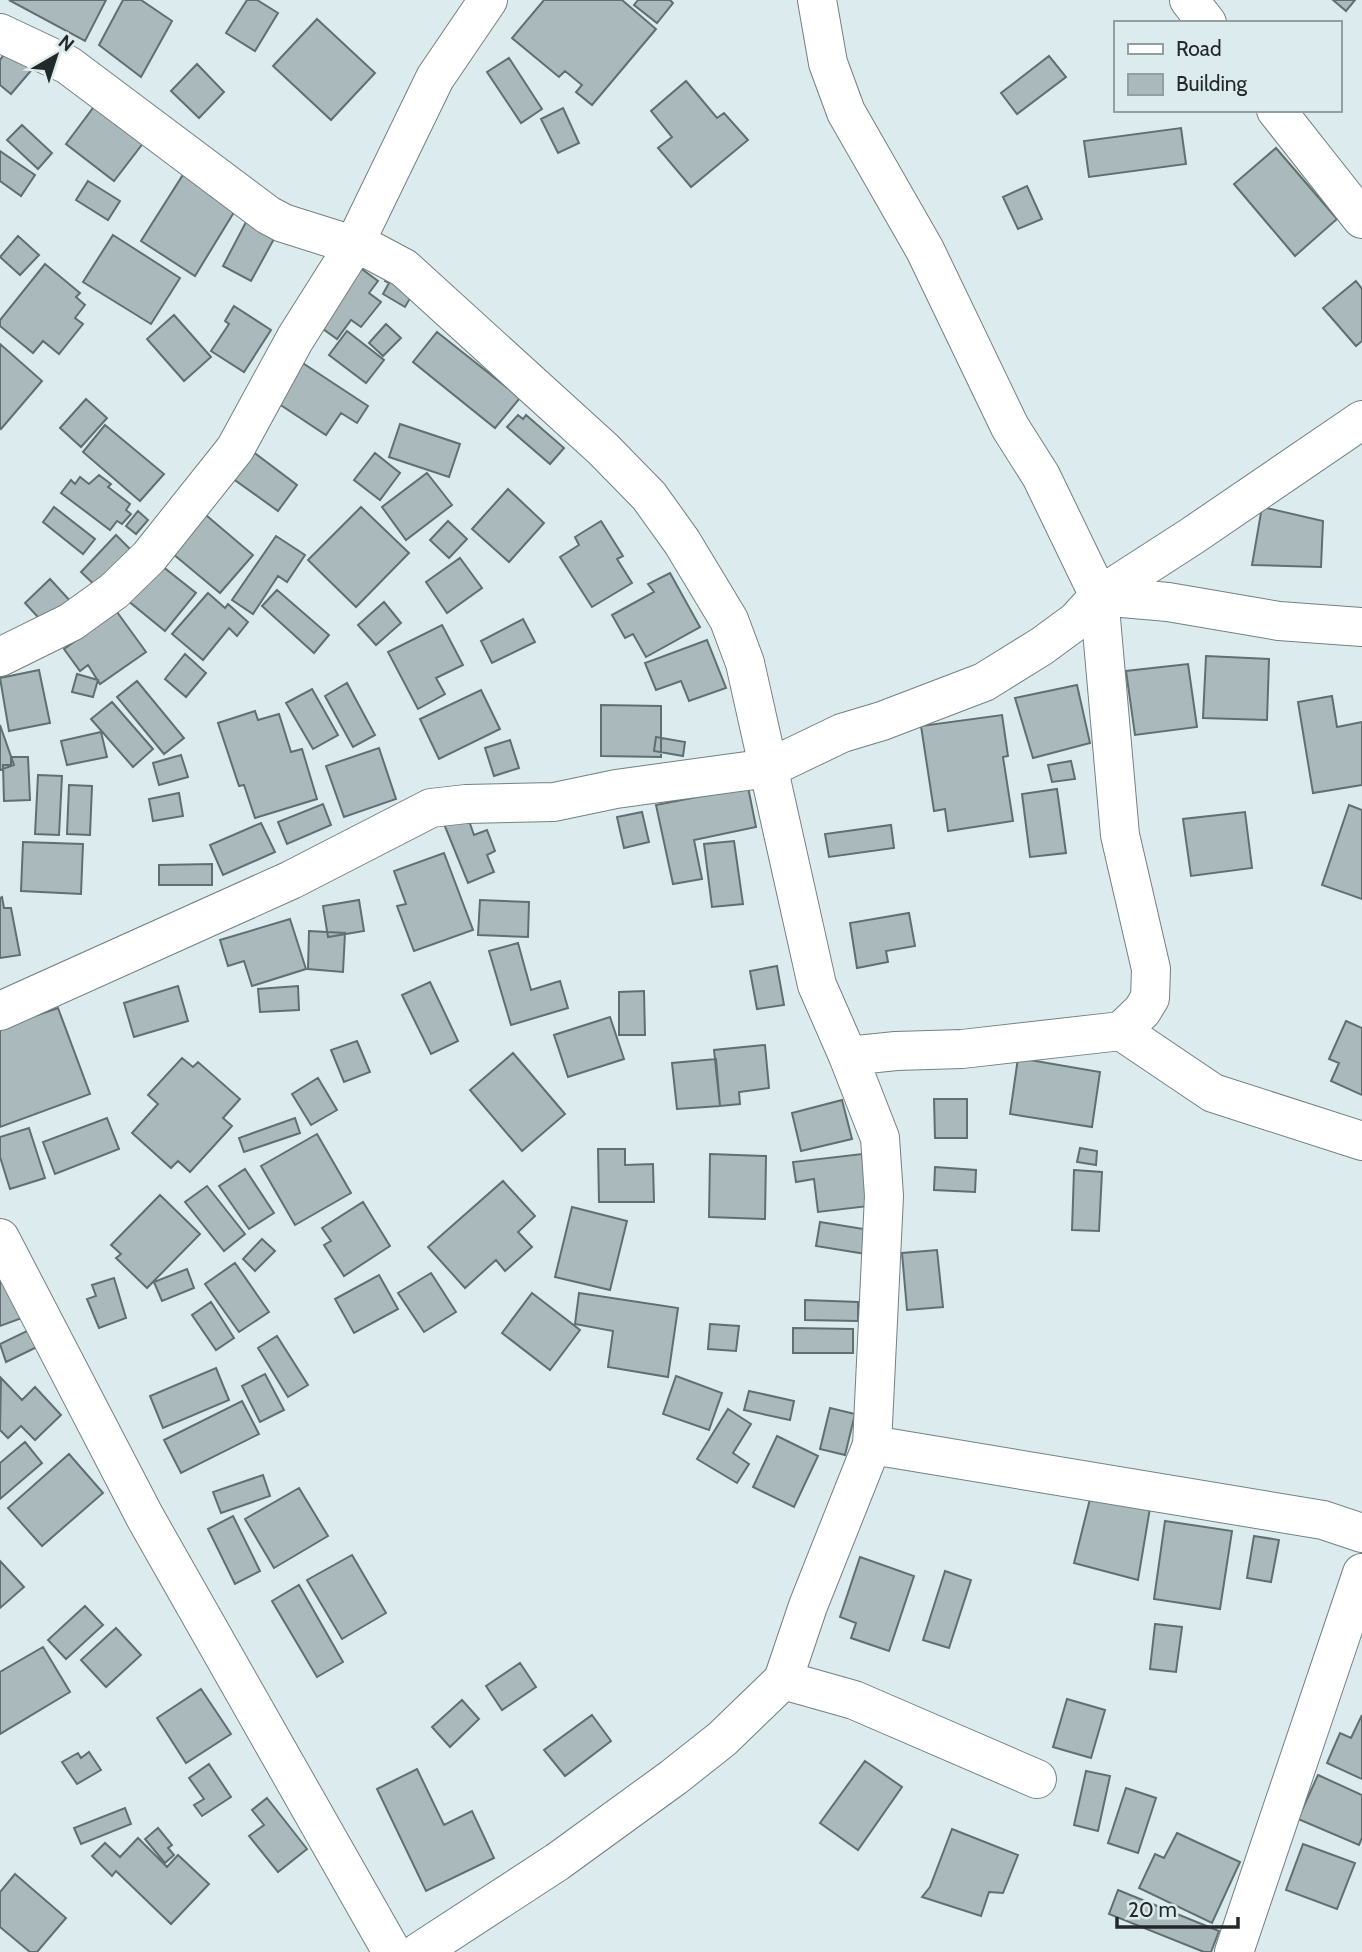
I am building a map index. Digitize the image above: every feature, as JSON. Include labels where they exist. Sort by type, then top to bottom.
[{"type":"street","points":[[0,657],[71,622],[114,591],[149,557],[235,449],[295,339],[353,247],[435,78],[488,0]]},
{"type":"street","points":[[817,0],[828,63],[846,112],[925,250],[1010,427],[1041,476],[1099,596],[1120,835],[1151,969],[1152,987],[1150,998],[1142,1011],[1121,1031],[962,1049],[848,1056]]},
{"type":"street","points":[[1189,0],[1205,21]]},
{"type":"street","points":[[0,33],[68,65],[268,215],[283,223],[372,251],[404,268],[603,449],[649,496],[682,542],[729,620],[745,663],[817,985],[880,1138],[883,1210],[872,1445],[808,1606],[783,1680],[723,1739],[674,1777],[557,1863],[419,1952]]},
{"type":"street","points":[[1278,112],[1362,219]]},
{"type":"street","points":[[0,1011],[291,880],[431,808],[467,804],[554,802],[616,789],[769,768],[842,733],[883,721],[984,682],[1076,621],[1099,596],[1362,420]]},
{"type":"street","points":[[1099,596],[1168,602],[1279,621],[1362,627]]},
{"type":"street","points":[[1121,1031],[1213,1093],[1362,1141]]},
{"type":"street","points":[[0,1237],[139,1505],[392,1952]]},
{"type":"street","points":[[872,1445],[1323,1520],[1362,1533]]},
{"type":"street","points":[[1234,1952],[1362,1573]]},
{"type":"street","points":[[783,1680],[854,1700],[1037,1779]]},
{"type":"building","points":[[9,0],[106,0],[85,41]]},
{"type":"building","points":[[123,0],[141,0],[172,21],[141,77],[99,45]]},
{"type":"building","points":[[247,0],[257,0],[278,13],[255,51],[226,33]]},
{"type":"building","points":[[544,0],[622,0],[656,29],[592,105],[576,92],[582,85],[565,71],[559,77],[512,38]]},
{"type":"building","points":[[638,0],[670,0],[673,3],[657,23],[634,5]]},
{"type":"building","points":[[1333,0],[1355,0],[1346,11]]},
{"type":"building","points":[[317,19],[375,73],[331,120],[273,66]]},
{"type":"building","points":[[10,47],[34,67],[11,94],[0,85],[0,60]]},
{"type":"building","points":[[1049,56],[1066,77],[1017,114],[1001,93]]},
{"type":"building","points":[[509,58],[542,109],[521,123],[487,72]]},
{"type":"building","points":[[197,64],[224,92],[199,118],[171,91]]},
{"type":"building","points":[[686,81],[717,118],[724,113],[748,140],[691,187],[658,148],[672,137],[651,111]]},
{"type":"building","points":[[96,104],[144,142],[114,181],[66,144]]},
{"type":"building","points":[[563,108],[579,143],[558,153],[541,119]]},
{"type":"building","points":[[22,125],[52,153],[38,169],[7,140]]},
{"type":"building","points":[[1181,128],[1186,164],[1089,177],[1084,141]]},
{"type":"building","points":[[1276,148],[1337,219],[1295,256],[1234,184]]},
{"type":"building","points":[[0,151],[35,175],[21,196],[0,181]]},
{"type":"building","points":[[186,170],[239,204],[195,276],[141,241]]},
{"type":"building","points":[[88,181],[120,201],[108,220],[76,200]]},
{"type":"building","points":[[1027,186],[1042,219],[1018,229],[1003,197]]},
{"type":"building","points":[[246,222],[275,237],[251,281],[223,266]]},
{"type":"building","points":[[113,235],[180,278],[151,324],[83,282]]},
{"type":"building","points":[[18,236],[39,255],[20,275],[0,257]]},
{"type":"building","points":[[45,264],[80,293],[76,297],[85,305],[75,318],[83,324],[59,354],[43,341],[33,353],[0,326],[0,320]]},
{"type":"building","points":[[355,264],[378,281],[369,293],[381,302],[361,327],[351,320],[337,339],[312,321]]},
{"type":"building","points":[[388,273],[416,288],[405,307],[383,294],[389,283],[385,281]]},
{"type":"building","points":[[1356,281],[1362,289],[1362,341],[1356,346],[1323,308]]},
{"type":"building","points":[[234,306],[271,330],[244,372],[211,351],[229,324],[225,321]]},
{"type":"building","points":[[174,315],[211,357],[184,381],[147,339]]},
{"type":"building","points":[[386,324],[401,338],[383,356],[369,343]]},
{"type":"building","points":[[347,331],[384,360],[366,383],[329,355]]},
{"type":"building","points":[[437,332],[520,398],[495,428],[413,362]]},
{"type":"building","points":[[0,344],[42,381],[1,429],[0,428]]},
{"type":"building","points":[[292,356],[368,406],[357,423],[341,413],[326,435],[273,400]]},
{"type":"building","points":[[86,399],[107,418],[81,447],[60,428]]},
{"type":"building","points":[[518,415],[523,419],[526,415],[564,448],[550,464],[507,427]]},
{"type":"building","points":[[400,424],[460,444],[449,477],[389,457]]},
{"type":"building","points":[[105,425],[164,474],[140,501],[83,452]]},
{"type":"building","points":[[252,451],[297,485],[278,511],[232,478]]},
{"type":"building","points":[[375,453],[400,473],[380,500],[354,480]]},
{"type":"building","points":[[427,473],[452,505],[406,540],[382,507]]},
{"type":"building","points":[[99,475],[111,484],[108,487],[130,504],[126,510],[131,514],[122,524],[117,521],[110,530],[61,493],[71,480],[75,484],[80,477],[89,484]]},
{"type":"building","points":[[508,489],[544,523],[509,562],[472,529]]},
{"type":"building","points":[[54,507],[95,539],[83,554],[43,522]]},
{"type":"building","points":[[361,507],[409,553],[356,607],[308,560]]},
{"type":"building","points":[[1262,507],[1323,521],[1321,567],[1252,565]]},
{"type":"building","points":[[200,510],[253,555],[220,593],[167,549]]},
{"type":"building","points":[[138,511],[148,520],[136,534],[126,526]]},
{"type":"building","points":[[448,521],[467,539],[449,558],[430,540]]},
{"type":"building","points":[[601,521],[623,556],[617,559],[632,583],[592,607],[560,557],[579,545],[575,537]]},
{"type":"building","points":[[116,535],[134,553],[100,590],[81,572]]},
{"type":"building","points":[[276,536],[305,555],[287,582],[278,576],[253,614],[232,600]]},
{"type":"building","points":[[152,558],[196,593],[165,631],[121,595]]},
{"type":"building","points":[[460,558],[482,588],[447,613],[426,582]]},
{"type":"building","points":[[670,573],[700,627],[646,657],[633,634],[625,638],[612,615],[654,592],[648,584]]},
{"type":"building","points":[[50,579],[73,604],[48,628],[25,603]]},
{"type":"building","points":[[277,590],[329,635],[314,653],[262,606]]},
{"type":"building","points":[[208,593],[225,608],[228,604],[248,622],[237,636],[229,628],[203,660],[172,634]]},
{"type":"building","points":[[384,602],[401,623],[376,645],[358,625]]},
{"type":"building","points":[[117,612],[146,652],[100,684],[88,665],[80,671],[64,649]]},
{"type":"building","points":[[523,619],[535,642],[492,663],[481,641]]},
{"type":"building","points":[[442,625],[463,665],[436,678],[445,694],[418,709],[388,652]]},
{"type":"building","points":[[707,640],[726,688],[689,701],[681,681],[656,690],[645,663]]},
{"type":"building","points":[[185,654],[206,673],[186,697],[165,679]]},
{"type":"building","points":[[1206,656],[1269,659],[1267,720],[1203,718]]},
{"type":"building","points":[[1188,664],[1197,727],[1135,735],[1126,671]]},
{"type":"building","points":[[39,670],[50,723],[9,731],[0,678]]},
{"type":"building","points":[[77,674],[98,680],[93,697],[72,692]]},
{"type":"building","points":[[137,681],[184,738],[164,754],[117,697]]},
{"type":"building","points":[[347,683],[375,735],[353,747],[325,696]]},
{"type":"building","points":[[1077,685],[1090,743],[1033,758],[1015,698]]},
{"type":"building","points":[[312,689],[338,735],[313,749],[286,703]]},
{"type":"building","points":[[481,690],[500,729],[439,759],[420,719]]},
{"type":"building","points":[[1332,696],[1337,727],[1362,722],[1362,785],[1313,793],[1298,702]]},
{"type":"building","points":[[112,702],[153,749],[133,767],[91,719]]},
{"type":"building","points":[[601,705],[661,706],[661,757],[601,756]]},
{"type":"building","points":[[255,711],[258,720],[279,714],[291,752],[302,749],[317,799],[255,818],[244,785],[239,786],[218,723]]},
{"type":"building","points":[[1002,715],[1008,756],[1003,757],[1013,821],[948,831],[945,809],[934,811],[921,726]]},
{"type":"building","points":[[0,725],[14,765],[0,770]]},
{"type":"building","points":[[101,732],[107,757],[67,765],[61,741]]},
{"type":"building","points":[[656,737],[685,742],[683,756],[654,751]]},
{"type":"building","points":[[510,740],[519,768],[494,776],[485,748]]},
{"type":"building","points":[[379,748],[396,799],[344,817],[326,766]]},
{"type":"building","points":[[181,755],[188,777],[159,785],[153,763]]},
{"type":"building","points":[[11,757],[28,757],[30,800],[4,801],[3,765],[11,765]]},
{"type":"building","points":[[1071,761],[1075,779],[1052,782],[1048,765]]},
{"type":"building","points":[[38,775],[62,776],[59,835],[35,834]]},
{"type":"building","points":[[69,785],[92,786],[90,835],[67,834]]},
{"type":"building","points":[[748,787],[756,827],[694,840],[702,879],[673,884],[656,805]]},
{"type":"building","points":[[1057,789],[1066,853],[1030,857],[1022,794]]},
{"type":"building","points":[[179,793],[183,816],[153,821],[149,799]]},
{"type":"building","points":[[323,804],[331,825],[287,844],[278,822]]},
{"type":"building","points":[[1349,805],[1362,810],[1362,899],[1322,885]]},
{"type":"building","points":[[642,812],[649,842],[624,848],[617,817]]},
{"type":"building","points":[[1245,812],[1252,868],[1191,876],[1183,819]]},
{"type":"building","points":[[467,815],[474,835],[487,830],[495,851],[487,855],[494,872],[468,883],[444,824]]},
{"type":"building","points":[[261,823],[275,852],[223,875],[210,845]]},
{"type":"building","points":[[891,825],[894,848],[829,857],[825,834]]},
{"type":"building","points":[[734,841],[743,904],[712,907],[704,844]]},
{"type":"building","points":[[23,842],[83,844],[81,894],[21,891]]},
{"type":"building","points":[[444,853],[473,930],[414,951],[397,906],[406,904],[394,871]]},
{"type":"building","points":[[212,864],[212,885],[159,885],[159,865]]},
{"type":"building","points":[[2,897],[4,908],[11,908],[20,955],[0,958],[0,898]]},
{"type":"building","points":[[359,900],[364,931],[328,937],[323,906]]},
{"type":"building","points":[[480,900],[529,902],[528,937],[478,935]]},
{"type":"building","points":[[909,913],[915,946],[886,951],[888,962],[857,968],[850,923]]},
{"type":"building","points":[[290,919],[306,969],[252,986],[244,961],[228,966],[220,940]]},
{"type":"building","points":[[309,931],[345,933],[343,972],[308,969]]},
{"type":"building","points":[[518,943],[531,990],[560,981],[568,1008],[511,1025],[489,951]]},
{"type":"building","points":[[777,966],[784,1005],[757,1009],[750,971]]},
{"type":"building","points":[[430,982],[458,1041],[431,1054],[402,995]]},
{"type":"building","points":[[178,986],[188,1021],[134,1037],[124,1003]]},
{"type":"building","points":[[298,986],[299,1010],[260,1012],[258,989]]},
{"type":"building","points":[[644,991],[645,1035],[619,1035],[619,992]]},
{"type":"building","points":[[58,1008],[90,1094],[0,1127],[0,1028]]},
{"type":"building","points":[[610,1017],[624,1059],[568,1077],[554,1035]]},
{"type":"building","points":[[1346,1021],[1362,1028],[1362,1095],[1331,1081],[1339,1063],[1329,1059]]},
{"type":"building","points":[[357,1041],[370,1072],[344,1082],[331,1050]]},
{"type":"building","points":[[765,1045],[769,1088],[739,1092],[740,1104],[720,1106],[714,1050]]},
{"type":"building","points":[[513,1053],[565,1114],[522,1151],[470,1090]]},
{"type":"building","points":[[182,1058],[193,1067],[198,1062],[240,1099],[223,1118],[232,1126],[190,1172],[178,1161],[171,1168],[132,1133],[158,1104],[148,1095]]},
{"type":"building","points":[[1018,1058],[1100,1072],[1092,1127],[1010,1114]]},
{"type":"building","points":[[716,1059],[720,1106],[677,1109],[672,1063]]},
{"type":"building","points":[[318,1078],[337,1110],[311,1125],[292,1094]]},
{"type":"building","points":[[934,1099],[967,1099],[967,1138],[935,1138]]},
{"type":"building","points":[[842,1100],[852,1139],[801,1151],[792,1113]]},
{"type":"building","points":[[107,1118],[119,1149],[55,1174],[43,1142]]},
{"type":"building","points":[[295,1118],[300,1133],[244,1152],[239,1138]]},
{"type":"building","points":[[29,1128],[45,1178],[10,1189],[0,1157],[0,1137]]},
{"type":"building","points":[[317,1134],[351,1193],[295,1225],[261,1166]]},
{"type":"building","points":[[1080,1148],[1097,1151],[1096,1165],[1077,1162]]},
{"type":"building","points":[[598,1149],[625,1149],[625,1165],[653,1164],[654,1202],[599,1202]]},
{"type":"building","points":[[710,1154],[766,1156],[765,1219],[709,1217]]},
{"type":"building","points":[[862,1154],[869,1206],[818,1212],[814,1179],[796,1182],[793,1162]]},
{"type":"building","points":[[935,1167],[976,1170],[975,1192],[934,1190]]},
{"type":"building","points":[[245,1169],[274,1213],[249,1229],[219,1186]]},
{"type":"building","points":[[1074,1170],[1102,1172],[1099,1231],[1072,1230]]},
{"type":"building","points":[[503,1181],[535,1216],[518,1232],[532,1247],[505,1271],[496,1260],[465,1288],[428,1247]]},
{"type":"building","points":[[207,1186],[245,1234],[224,1251],[185,1202]]},
{"type":"building","points":[[160,1195],[200,1234],[147,1288],[116,1258],[121,1254],[111,1245]]},
{"type":"building","points":[[363,1202],[390,1246],[344,1276],[324,1245],[331,1241],[322,1228]]},
{"type":"building","points":[[572,1207],[627,1221],[610,1290],[555,1277]]},
{"type":"building","points":[[820,1222],[870,1230],[866,1254],[816,1246]]},
{"type":"building","points":[[262,1239],[275,1251],[255,1271],[243,1259]]},
{"type":"building","points":[[937,1250],[943,1307],[907,1310],[902,1253]]},
{"type":"building","points":[[0,1261],[22,1318],[0,1326]]},
{"type":"building","points":[[235,1263],[269,1312],[239,1332],[205,1284]]},
{"type":"building","points":[[187,1269],[194,1288],[162,1301],[154,1282]]},
{"type":"building","points":[[431,1273],[456,1312],[424,1332],[398,1293]]},
{"type":"building","points":[[379,1275],[398,1309],[354,1333],[335,1299]]},
{"type":"building","points":[[114,1278],[126,1318],[99,1328],[87,1299],[96,1296],[92,1285]]},
{"type":"building","points":[[532,1293],[580,1330],[550,1370],[502,1333]]},
{"type":"building","points":[[579,1293],[678,1308],[668,1377],[608,1367],[613,1331],[575,1324]]},
{"type":"building","points":[[805,1300],[858,1302],[858,1321],[805,1320]]},
{"type":"building","points":[[211,1302],[234,1338],[216,1350],[192,1315]]},
{"type":"building","points":[[710,1324],[739,1326],[736,1351],[708,1349]]},
{"type":"building","points":[[793,1328],[853,1329],[853,1353],[793,1353]]},
{"type":"building","points":[[31,1329],[39,1346],[6,1362],[0,1344]]},
{"type":"building","points":[[277,1336],[308,1385],[288,1397],[258,1348]]},
{"type":"building","points":[[216,1368],[229,1400],[163,1428],[150,1396]]},
{"type":"building","points":[[265,1374],[284,1410],[260,1422],[242,1386]]},
{"type":"building","points":[[676,1376],[722,1393],[709,1430],[663,1414]]},
{"type":"building","points":[[1,1378],[22,1400],[35,1387],[61,1415],[35,1440],[21,1426],[8,1438],[0,1430]]},
{"type":"building","points":[[749,1391],[794,1401],[790,1420],[744,1410]]},
{"type":"building","points":[[242,1401],[259,1434],[181,1473],[164,1440]]},
{"type":"building","points":[[830,1408],[855,1414],[845,1455],[820,1449]]},
{"type":"building","points":[[728,1409],[751,1424],[733,1453],[749,1464],[737,1483],[697,1459]]},
{"type":"building","points":[[777,1436],[818,1456],[794,1507],[753,1487]]},
{"type":"building","points":[[25,1442],[42,1463],[0,1499],[0,1463]]},
{"type":"building","points":[[69,1454],[103,1493],[42,1546],[8,1508]]},
{"type":"building","points":[[263,1475],[270,1496],[221,1513],[213,1492]]},
{"type":"building","points":[[299,1488],[328,1536],[274,1568],[245,1519]]},
{"type":"building","points":[[1091,1495],[1150,1508],[1138,1580],[1074,1563]]},
{"type":"building","points":[[233,1516],[260,1571],[235,1584],[208,1529]]},
{"type":"building","points":[[1165,1521],[1232,1531],[1220,1609],[1154,1599]]},
{"type":"building","points":[[1254,1536],[1279,1540],[1271,1582],[1247,1578]]},
{"type":"building","points":[[352,1555],[386,1613],[342,1639],[307,1580]]},
{"type":"building","points":[[860,1557],[914,1576],[889,1651],[851,1638],[856,1623],[840,1617]]},
{"type":"building","points":[[0,1561],[24,1587],[0,1608]]},
{"type":"building","points":[[945,1571],[971,1580],[949,1648],[923,1640]]},
{"type":"building","points":[[299,1585],[343,1662],[317,1677],[272,1601]]},
{"type":"building","points":[[85,1606],[103,1625],[66,1659],[48,1640]]},
{"type":"building","points":[[1155,1624],[1182,1627],[1176,1672],[1150,1669]]},
{"type":"building","points":[[116,1628],[141,1655],[106,1687],[81,1660]]},
{"type":"building","points":[[43,1647],[70,1692],[0,1734],[0,1672]]},
{"type":"building","points":[[520,1663],[536,1687],[502,1710],[486,1686]]},
{"type":"building","points":[[201,1689],[231,1734],[186,1763],[157,1718]]},
{"type":"building","points":[[1067,1699],[1105,1710],[1091,1758],[1053,1747]]},
{"type":"building","points":[[462,1700],[479,1719],[450,1747],[432,1727]]},
{"type":"building","points":[[592,1715],[611,1741],[565,1776],[544,1750]]},
{"type":"building","points":[[1362,1715],[1362,1779],[1327,1763],[1340,1733],[1351,1738]]},
{"type":"building","points":[[89,1752],[101,1770],[77,1784],[62,1762],[78,1753],[81,1758]]},
{"type":"building","points":[[865,1761],[902,1787],[858,1850],[820,1823]]},
{"type":"building","points":[[209,1764],[231,1797],[202,1816],[194,1805],[204,1799],[189,1778]]},
{"type":"building","points":[[417,1769],[444,1825],[472,1811],[494,1858],[426,1891],[377,1789]]},
{"type":"building","points":[[1086,1771],[1110,1776],[1098,1831],[1074,1825]]},
{"type":"building","points":[[1318,1775],[1362,1795],[1362,1838],[1359,1845],[1298,1819]]},
{"type":"building","points":[[1126,1788],[1156,1798],[1138,1853],[1108,1843]]},
{"type":"building","points":[[267,1798],[307,1849],[278,1872],[249,1836],[264,1825],[252,1810]]},
{"type":"building","points":[[125,1808],[131,1824],[81,1844],[74,1828]]},
{"type":"building","points":[[158,1828],[172,1845],[168,1848],[174,1855],[165,1863],[145,1839]]},
{"type":"building","points":[[952,1829],[1018,1855],[1003,1893],[989,1892],[981,1916],[922,1897],[930,1887]]},
{"type":"building","points":[[1177,1833],[1240,1862],[1212,1923],[1139,1888],[1155,1854],[1164,1858]]},
{"type":"building","points":[[138,1838],[167,1867],[178,1855],[209,1884],[171,1924],[116,1871],[112,1876],[92,1856],[105,1843],[120,1857]]},
{"type":"building","points":[[1303,1844],[1355,1863],[1337,1909],[1286,1890]]},
{"type":"building","points":[[15,1874],[66,1918],[37,1952],[30,1952],[0,1927],[0,1892]]},
{"type":"building","points":[[1118,1890],[1219,1931],[1211,1952],[1204,1952],[1109,1914]]}]
